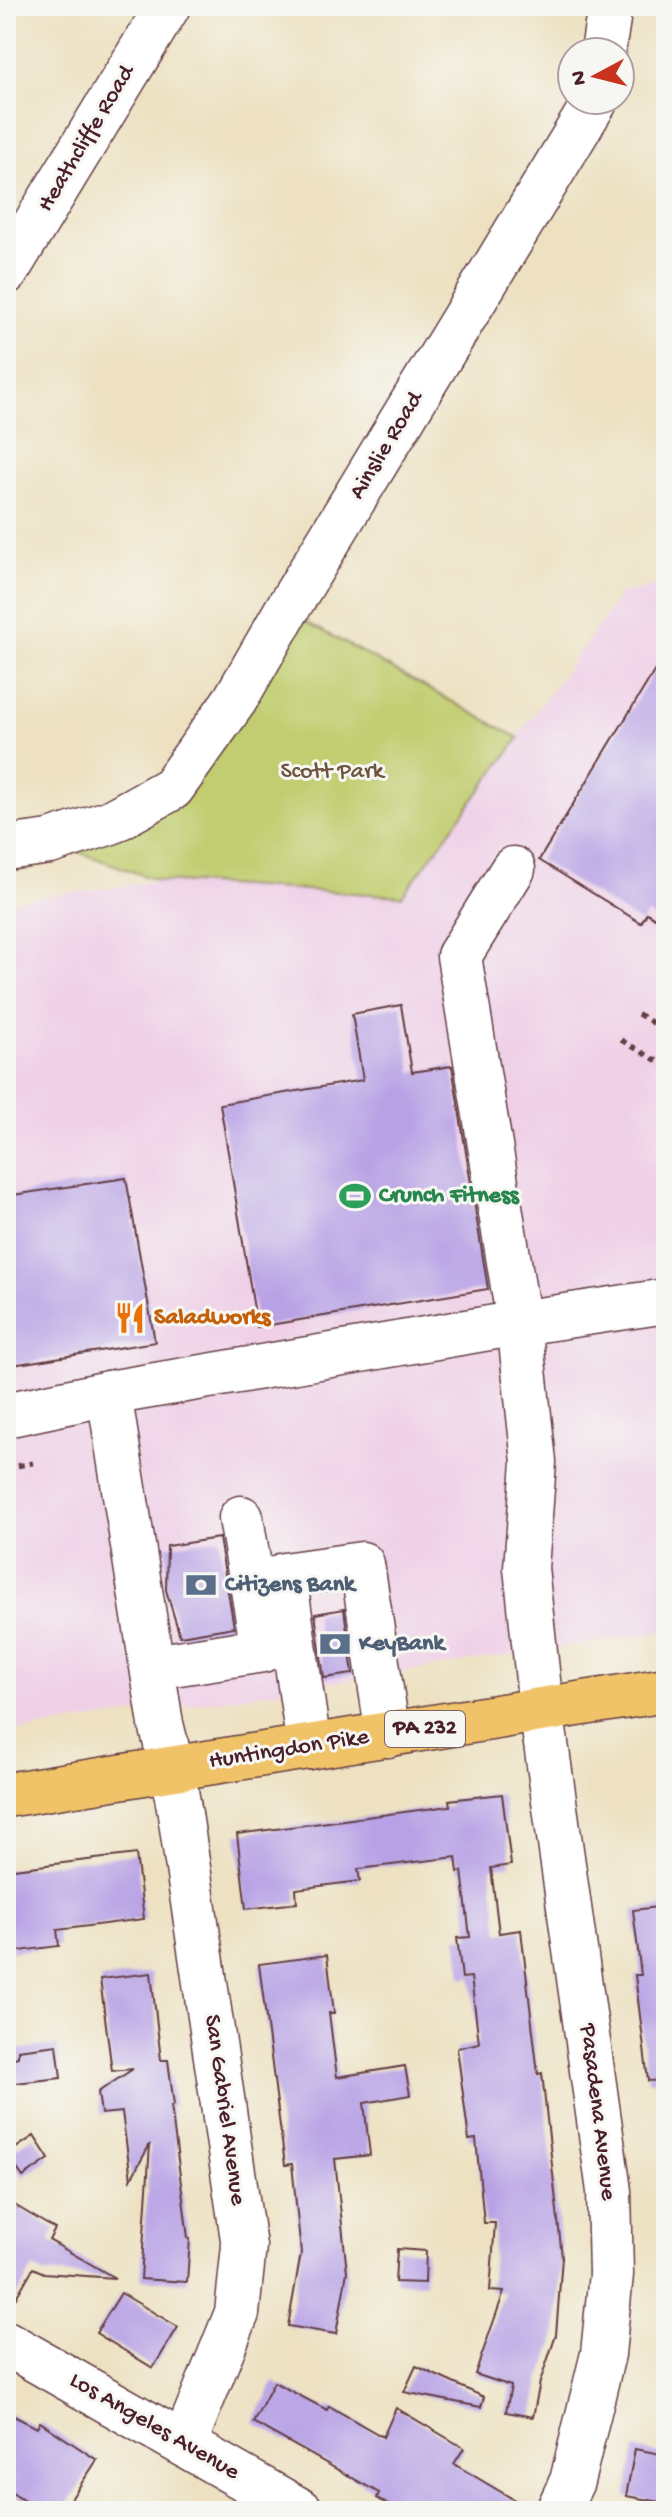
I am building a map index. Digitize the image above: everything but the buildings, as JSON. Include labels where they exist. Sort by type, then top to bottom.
[{"type":"main road","name":"Huntingdon Pike","points":[[6,1795],[666,1690]]},
{"type":"street","name":"Heathcliffe Road","points":[[6,272],[168,6]]},
{"type":"street","points":[[605,6],[608,19],[605,36]]},
{"type":"street","name":"Ainslie Road","points":[[6,848],[50,842],[111,822],[172,788],[235,700],[294,597],[586,116]]},
{"type":"street","name":"Pasadena Avenue","points":[[513,869],[459,956],[519,1323],[534,1462],[526,1568],[541,1708],[609,2191],[611,2274],[603,2354],[572,2481],[558,2511]]},
{"type":"street","points":[[6,1415],[109,1393],[666,1301]]},
{"type":"street","name":"San Gabriel Avenue","points":[[109,1393],[161,1724],[172,1768],[244,2246],[237,2313],[184,2444]]},
{"type":"street","points":[[153,1667],[263,1650],[241,1518]]},
{"type":"street","points":[[309,1747],[284,1575],[362,1564],[388,1735]]},
{"type":"street","name":"Los Angeles Avenue","points":[[6,2343],[301,2511]]},
{"type":"path","points":[[638,1014],[666,1031]]},
{"type":"path","points":[[621,1040],[666,1066]]},
{"type":"path","points":[[6,1468],[33,1463]]},
{"type":"shaded area","points":[[666,584],[666,1631],[6,1733],[6,902],[159,881],[402,896],[622,593]]},
{"type":"green space","name":"Scott Park","points":[[286,611],[519,738],[402,896],[159,881],[50,842],[172,788]]},
{"type":"place","name":"Crunch Fitness","points":[[355,1196]]},
{"type":"place","name":"Saladworks","points":[[130,1318]]},
{"type":"place","name":"Citizens Bank","points":[[201,1585]]},
{"type":"place","name":"KeyBank","points":[[335,1644]]}]
